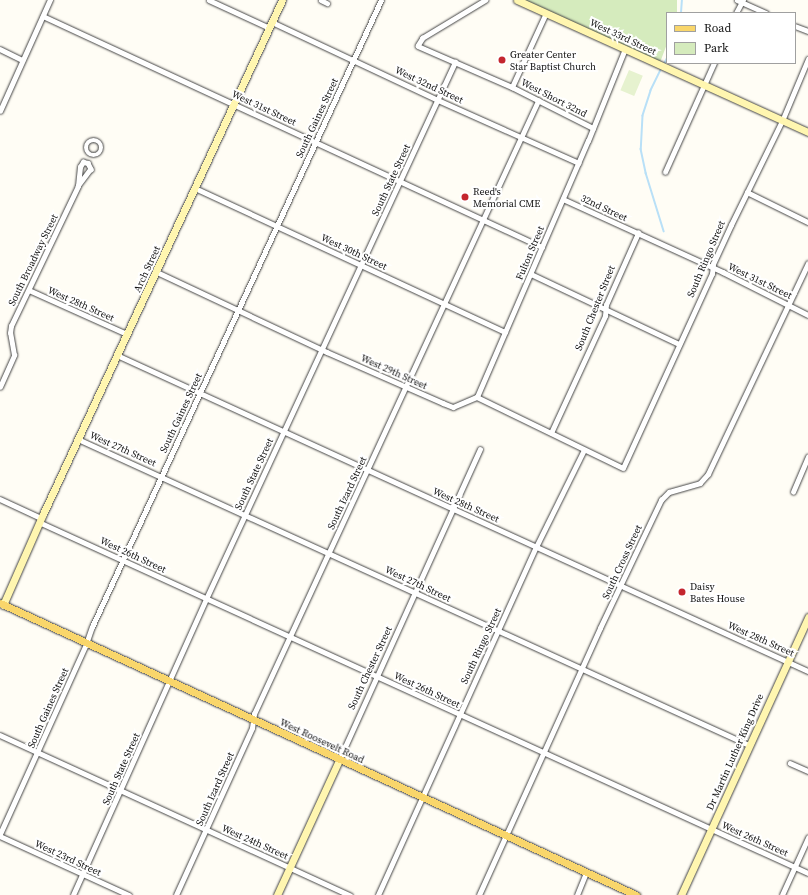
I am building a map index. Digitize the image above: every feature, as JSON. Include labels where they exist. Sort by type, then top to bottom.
[{"type":"main road","name":"Arch Street","points":[[1,607],[282,0]]},
{"type":"main road","name":"West 33rd Street","points":[[517,0],[808,132]]},
{"type":"main road","name":"West Roosevelt Road","points":[[1,607],[169,681],[636,895]]},
{"type":"main road","name":"Dr Martin Luther King Drive","points":[[681,895],[808,617]]},
{"type":"main road","name":"South Chester Street","points":[[277,895],[339,760]]},
{"type":"street","points":[[0,111],[50,0]]},
{"type":"street","name":"West 32nd Street","points":[[209,0],[354,60],[438,100],[579,163]]},
{"type":"street","points":[[321,0],[327,3]]},
{"type":"street","name":"South Gaines Street","points":[[0,835],[123,560],[381,0]]},
{"type":"street","name":"West Short 32nd","points":[[486,0],[423,38],[418,46],[512,87],[594,128]]},
{"type":"street","points":[[736,12],[741,1],[764,12]]},
{"type":"street","points":[[512,87],[546,13]]},
{"type":"street","name":"West 31st Street","points":[[43,16],[542,247]]},
{"type":"street","points":[[796,26],[808,32]]},
{"type":"street","points":[[0,49],[23,60]]},
{"type":"street","name":"Fulton Street","points":[[477,397],[594,128],[625,49]]},
{"type":"street","name":"South Ringo Street","points":[[378,895],[536,547],[584,450],[623,468],[678,344],[712,274],[713,268],[747,192],[782,120],[808,59]]},
{"type":"street","name":"South State Street","points":[[73,895],[206,599],[455,62]]},
{"type":"street","points":[[665,172],[714,64]]},
{"type":"street","name":"South Izard Street","points":[[176,895],[207,830],[252,728],[254,714],[538,101]]},
{"type":"street","name":"South Broadway Street","points":[[0,388],[14,355],[10,330],[78,186],[91,169],[88,162],[90,156]]},
{"type":"street","name":"South Broadway Street","points":[[78,186],[80,167],[83,162],[88,162]]},
{"type":"street","name":"West 30th Street","points":[[195,188],[506,332]]},
{"type":"street","points":[[747,192],[808,222]]},
{"type":"street","name":"32nd Street","points":[[563,199],[638,233]]},
{"type":"street","name":"West 31st Street","points":[[638,233],[808,315]]},
{"type":"street","name":"South Chester Street","points":[[551,433],[605,316],[604,309],[638,233]]},
{"type":"street","name":"South Cross Street","points":[[479,895],[661,500],[669,492],[700,483],[708,474],[790,306],[808,263]]},
{"type":"street","name":"West 29th Street","points":[[157,272],[322,349],[453,407],[477,397]]},
{"type":"street","points":[[531,274],[678,344]]},
{"type":"street","name":"West 28th Street","points":[[29,290],[127,334]]},
{"type":"street","name":"West 28th Street","points":[[117,355],[808,671]]},
{"type":"street","points":[[477,397],[584,450]]},
{"type":"street","name":"West 27th Street","points":[[78,439],[498,631],[563,658],[582,669],[749,745]]},
{"type":"street","name":"South Chester Street","points":[[339,760],[454,510],[480,449]]},
{"type":"street","points":[[793,492],[807,461]]},
{"type":"street","name":"West 26th Street","points":[[0,499],[40,520],[206,599],[808,874]]},
{"type":"street","name":"West 24th Street","points":[[0,735],[350,895]]},
{"type":"street","points":[[790,763],[808,771]]},
{"type":"street","name":"West 23rd Street","points":[[0,835],[129,895]]},
{"type":"street","points":[[782,895],[808,838]]},
{"type":"street","points":[[577,895],[586,873]]},
{"type":"green space","points":[[519,0],[677,0],[677,12],[666,12],[666,47],[659,65]]},
{"type":"green space","points":[[629,70],[643,76],[634,96],[620,90]]},
{"type":"waterway","points":[[681,12],[682,0]]},
{"type":"waterway","points":[[664,64],[666,60]]},
{"type":"waterway","points":[[662,68],[651,91],[643,116],[641,149],[646,173],[664,231]]},
{"type":"place","name":"Greater Center Star Baptist Church","points":[[502,60]]},
{"type":"place","name":"Reed's Memorial CME","points":[[465,197]]},
{"type":"place","name":"Daisy Bates House","points":[[682,592]]}]
